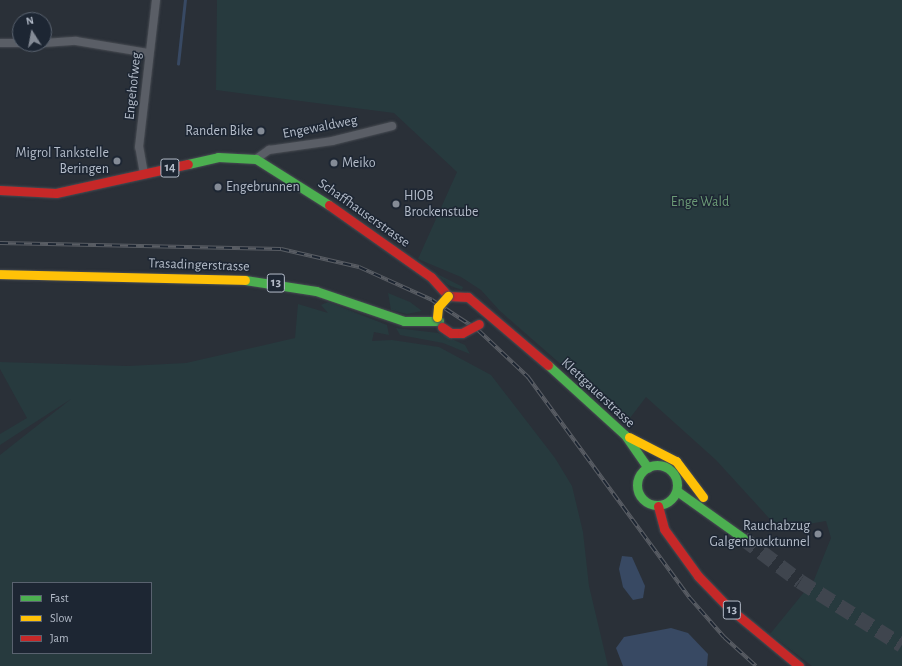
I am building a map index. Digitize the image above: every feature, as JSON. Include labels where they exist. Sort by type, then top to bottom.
[{"type":"main road","name":"Schaffhauserstrasse","points":[[0,190],[56,193],[218,157],[256,159],[291,179],[436,282],[451,295]]},
{"type":"main road","name":"Trasadingerstrasse","points":[[0,274],[248,280],[316,291],[404,321],[439,322]]},
{"type":"main road","points":[[439,322],[438,307],[451,295]]},
{"type":"main road","name":"Klettgauerstrasse","points":[[451,295],[468,297],[478,307],[501,322],[625,435],[648,468]]},
{"type":"main road","name":"Klettgauerstrasse","points":[[439,322],[451,333],[462,333],[479,324],[499,327],[523,343]]},
{"type":"main road","points":[[625,435],[676,461],[703,497],[712,513]]},
{"type":"main road","points":[[648,468],[668,468],[676,479],[676,491],[670,501],[658,506],[643,500],[637,489],[639,477],[648,468]]},
{"type":"main road","points":[[676,491],[712,513],[743,538]]},
{"type":"main road","name":"13","points":[[658,506],[664,529],[698,576],[729,608],[798,666]]},
{"type":"street","name":"Engehofweg","points":[[144,174],[139,147],[148,53],[156,0]]},
{"type":"street","points":[[52,42],[76,41],[148,53]]},
{"type":"street","points":[[0,43],[12,43]]},
{"type":"street","name":"Engewaldweg","points":[[256,159],[269,150],[332,141],[392,126]]},
{"type":"green space","name":"Enge Wald","points":[[217,0],[902,0],[902,666],[812,666],[770,634],[814,580],[831,538],[826,521],[779,529],[716,460],[646,397],[627,422],[500,311],[481,290],[461,277],[418,259],[457,172],[394,113],[216,90]]},
{"type":"green space","points":[[437,274],[463,287],[462,290],[448,285]]},
{"type":"green space","points":[[388,293],[410,302],[422,311],[407,314],[391,310]]},
{"type":"green space","points":[[328,302],[387,325],[389,335],[374,332],[372,341],[392,340],[439,347],[491,375],[555,458],[572,486],[583,532],[589,586],[608,666],[0,666],[0,455],[71,399],[0,445],[0,434],[27,418],[0,369],[0,362],[128,366],[186,363],[295,338],[298,304],[328,313],[321,305]]},
{"type":"green space","points":[[396,328],[438,333],[465,345],[470,354],[443,343],[400,335]]},
{"type":"water","points":[[622,556],[632,557],[645,586],[643,598],[633,600],[623,587],[619,569]]},
{"type":"water","points":[[671,628],[688,633],[708,654],[707,666],[623,666],[616,648],[624,637]]},
{"type":"waterway","points":[[178,64],[185,0]]},
{"type":"tunnel","points":[[743,538],[800,581],[902,645]]},
{"type":"railway","points":[[0,243],[281,249],[359,267],[432,300],[478,330],[528,377],[689,597],[724,637],[756,666]]},
{"type":"traffic: fast","points":[[188,164],[218,157],[256,159],[329,205]]},
{"type":"traffic: fast","points":[[245,280],[316,291],[404,321],[439,321]]},
{"type":"traffic: fast","points":[[548,365],[625,435],[648,468]]},
{"type":"traffic: fast","points":[[661,465],[668,468],[674,474],[677,485],[676,493],[668,502],[661,505],[653,505],[646,502],[638,493],[637,481],[640,474],[649,466],[661,465]]},
{"type":"traffic: fast","points":[[677,491],[743,538]]},
{"type":"traffic: slow","points":[[0,274],[245,280]]},
{"type":"traffic: slow","points":[[437,317],[438,307],[448,296]]},
{"type":"traffic: slow","points":[[629,437],[676,461],[703,497]]},
{"type":"traffic: jam","points":[[0,190],[56,193],[188,164]]},
{"type":"traffic: jam","points":[[329,205],[431,277],[448,296],[468,297],[548,365]]},
{"type":"traffic: jam","points":[[442,327],[451,333],[462,333],[479,324]]},
{"type":"traffic: jam","points":[[658,506],[664,529],[698,576],[729,608],[799,666]]},
{"type":"place","name":"Randen Bike","points":[[261,131]]},
{"type":"place","name":"Migrol Tankstelle Beringen","points":[[117,161]]},
{"type":"place","name":"Meiko","points":[[334,163]]},
{"type":"place","name":"Engebrunnen","points":[[218,187]]},
{"type":"place","name":"HIOB Brockenstube","points":[[396,204]]},
{"type":"place","name":"Rauchabzug Galgenbucktunnel","points":[[818,534]]}]
